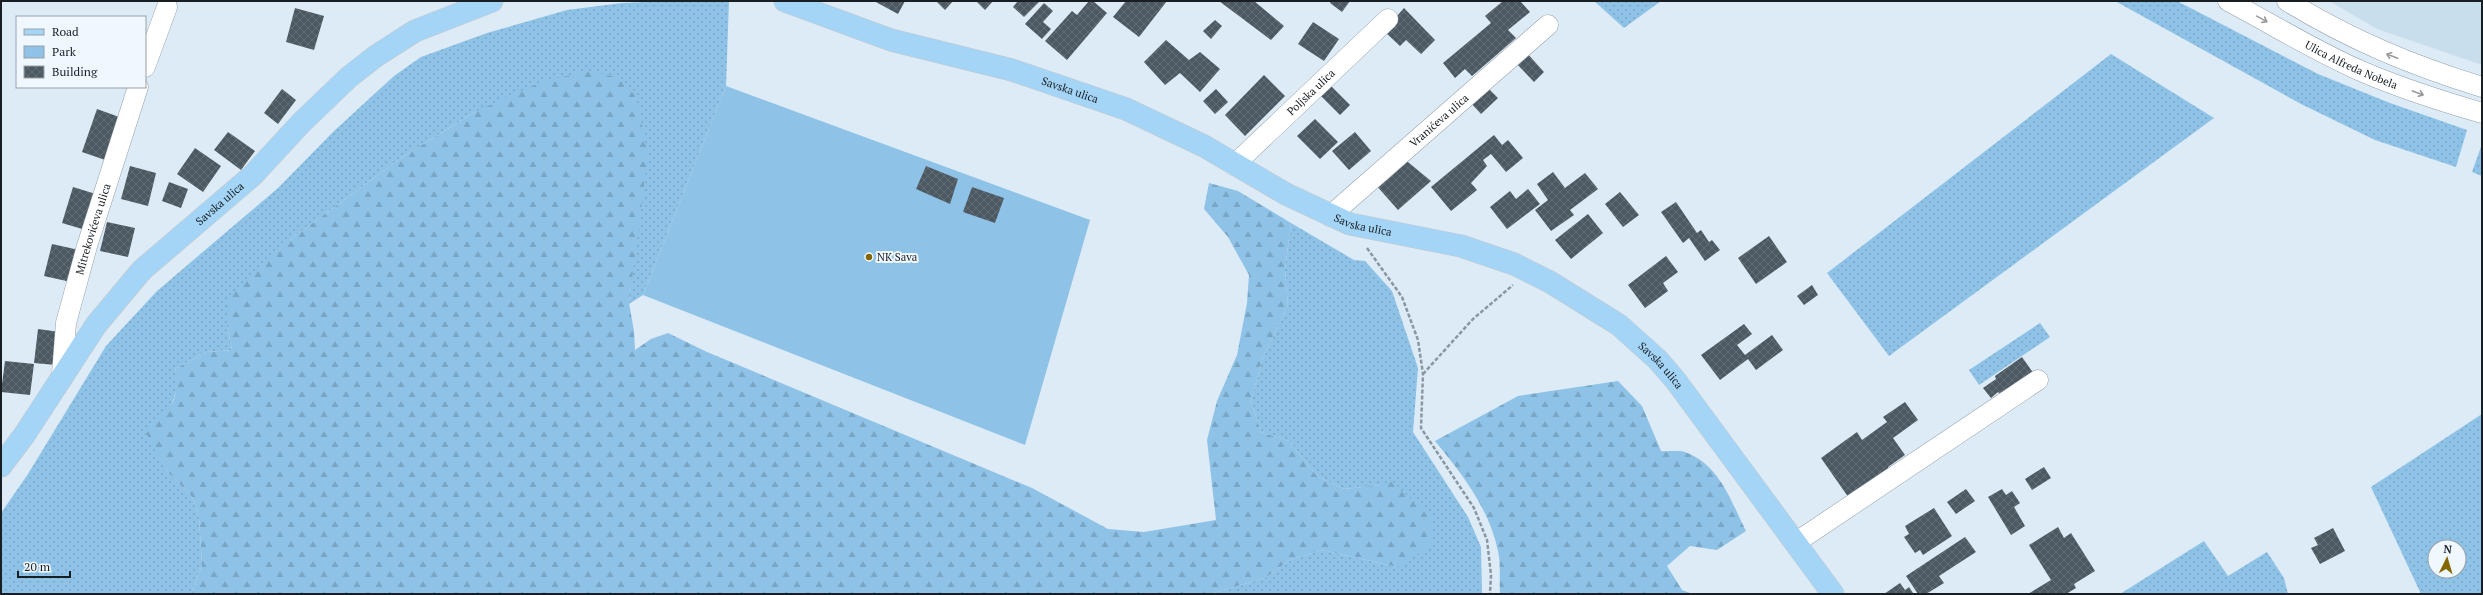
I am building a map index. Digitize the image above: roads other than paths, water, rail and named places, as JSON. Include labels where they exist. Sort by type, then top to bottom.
[{"type":"main road","name":"Savska ulica","points":[[1,466],[25,434],[62,374],[96,325],[142,270],[253,175],[276,148],[349,77],[376,56],[415,31],[492,1]]},
{"type":"main road","name":"Savska ulica","points":[[785,1],[891,40],[1012,70],[1126,109],[1167,127],[1234,165],[1340,220],[1461,246],[1491,255],[1529,271],[1568,292],[1619,325],[1658,360],[1676,381],[1833,594]]},
{"type":"street","name":"Ulica Alfreda Nobela","points":[[2228,1],[2310,46],[2361,71],[2420,94],[2482,114]]},
{"type":"street","name":"Ulica Alfreda Nobela","points":[[2287,1],[2324,23],[2377,50],[2438,73],[2482,87]]},
{"type":"street","points":[[146,64],[167,7]]},
{"type":"street","name":"Poljska ulica","points":[[1234,165],[1388,19]]},
{"type":"street","name":"Vranićeva ulica","points":[[1340,220],[1548,25]]},
{"type":"street","name":"Mitrekovićeva ulica","points":[[62,374],[66,323],[89,239],[138,88]]},
{"type":"street","points":[[1795,543],[2038,380]]},
{"type":"place","name":"NK Sava","points":[[869,257]]}]
